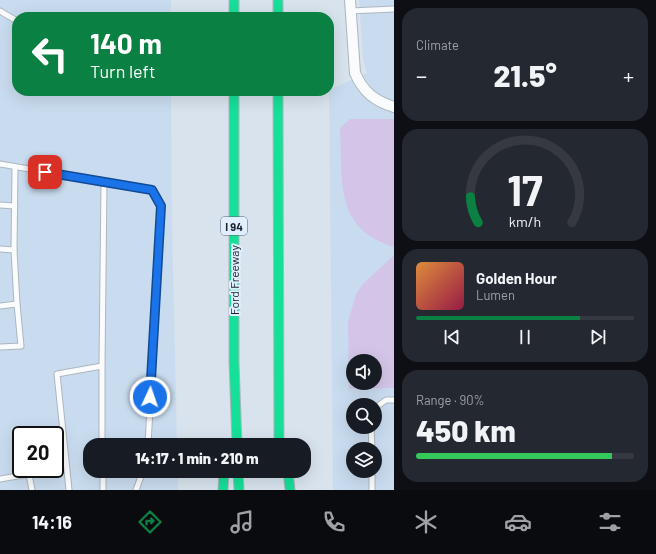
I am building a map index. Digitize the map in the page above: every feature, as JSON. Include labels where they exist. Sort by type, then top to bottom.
[{"type":"highway","points":[[234,0],[234,12]]},
{"type":"highway","points":[[278,0],[278,12]]},
{"type":"highway","name":"Ford Freeway","points":[[234,96],[234,361],[237,438]]},
{"type":"highway","points":[[278,96],[279,438]]},
{"type":"highway","points":[[227,437],[234,361]]},
{"type":"highway","points":[[279,393],[284,438]]},
{"type":"highway","points":[[223,490],[224,478]]},
{"type":"highway","points":[[238,478],[239,490]]},
{"type":"highway","points":[[280,478],[280,484]]},
{"type":"highway","points":[[289,478],[290,490]]},
{"type":"street","points":[[350,0],[354,67],[359,83],[372,97],[394,107]]},
{"type":"lane","points":[[350,11],[394,9]]},
{"type":"lane","points":[[0,11],[12,18]]},
{"type":"lane","points":[[0,164],[152,190],[161,206],[148,438]]},
{"type":"lane","points":[[0,347],[21,346],[14,250],[15,167]]},
{"type":"lane","points":[[102,438],[104,182]]},
{"type":"lane","points":[[0,205],[14,206]]},
{"type":"lane","points":[[0,249],[14,250]]},
{"type":"lane","points":[[0,306],[18,304]]},
{"type":"lane","points":[[69,490],[57,374],[102,366]]},
{"type":"lane","points":[[382,403],[386,400],[394,400]]},
{"type":"lane","points":[[0,479],[29,474],[32,490]]},
{"type":"lane","points":[[102,478],[103,490]]},
{"type":"lane","points":[[136,490],[140,478]]},
{"type":"lane","points":[[372,478],[372,490]]},
{"type":"shaded area","points":[[0,0],[171,0],[171,12],[12,12],[12,96],[171,96],[172,226],[177,438],[83,438],[83,478],[178,478],[178,490],[0,490]]},
{"type":"shaded area","points":[[359,0],[394,0],[394,490],[333,490],[329,96],[334,96],[334,88],[367,73],[363,59]]},
{"type":"shaded area","points":[[350,119],[394,119],[394,247],[374,239],[360,228],[351,215],[345,200],[342,184],[340,128]]},
{"type":"shaded area","points":[[394,255],[394,388],[382,388],[382,354],[348,354],[348,322],[356,294],[363,284]]},
{"type":"traffic: fast","points":[[234,0],[234,12]]},
{"type":"traffic: fast","points":[[278,0],[278,12]]},
{"type":"traffic: fast","points":[[234,96],[234,361],[237,438]]},
{"type":"traffic: fast","points":[[278,96],[279,438]]},
{"type":"traffic: fast","points":[[223,490],[224,478]]},
{"type":"traffic: fast","points":[[238,478],[239,490]]},
{"type":"traffic: fast","points":[[289,478],[290,490]]},
{"type":"route","points":[[45,172],[152,190],[161,206],[150,397]]}]
